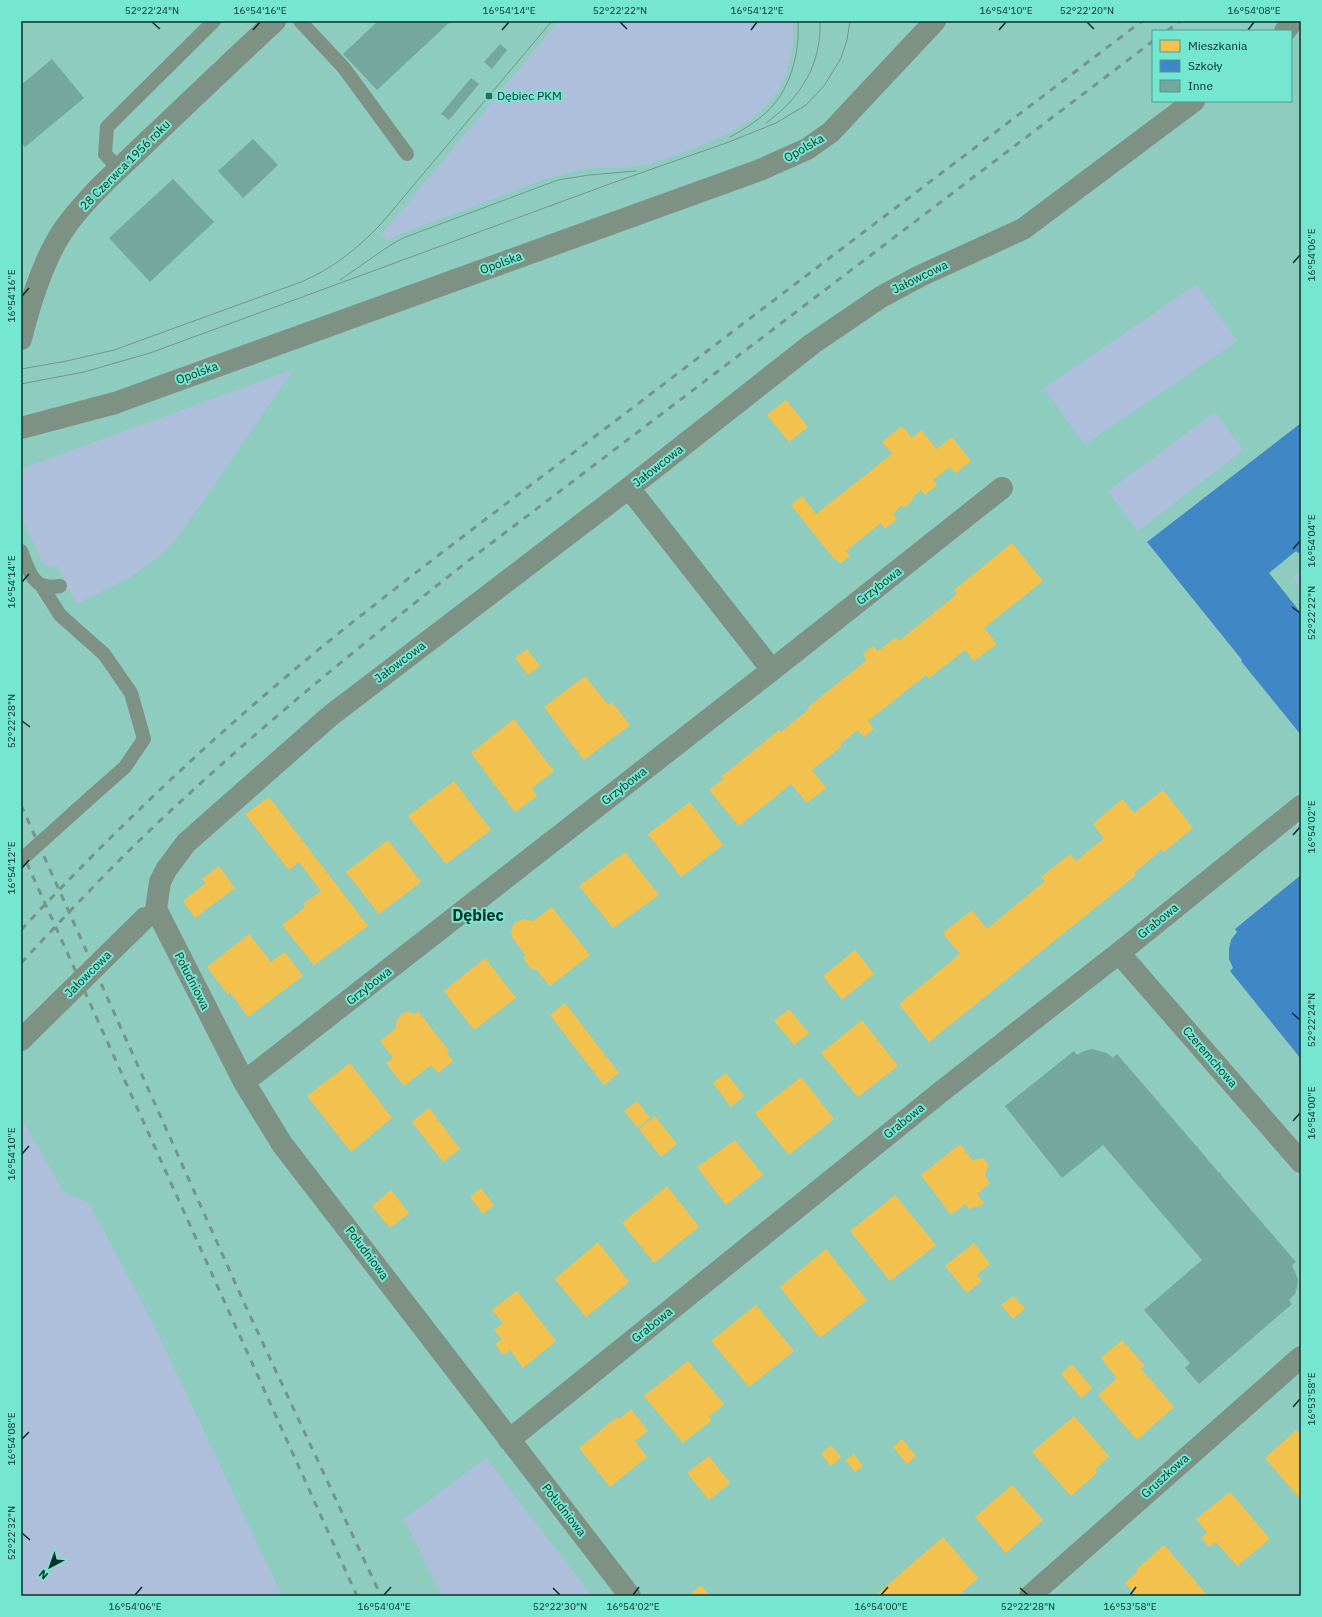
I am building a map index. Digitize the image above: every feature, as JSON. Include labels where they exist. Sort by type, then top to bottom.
[{"type":"street","name":"28 Czerwca 1956 roku","points":[[21,338],[34,295],[45,266],[62,233],[90,198],[275,21]]},
{"type":"street","name":"Opolska","points":[[21,428],[115,404],[795,156],[831,132],[935,21]]},
{"type":"street","points":[[1286,30],[1293,21]]},
{"type":"street","name":"Jałowcowa","points":[[27,1035],[151,914],[160,882],[166,870],[186,843],[330,716],[629,488],[812,344],[881,297],[901,286],[1023,229],[1193,102]]},
{"type":"street","points":[[629,488],[772,670]]},
{"type":"street","name":"Grzybowa","points":[[244,1082],[772,670],[1002,488]]},
{"type":"street","name":"Grabowa","points":[[509,1440],[942,1091],[1301,806]]},
{"type":"street","name":"Południowa","points":[[151,914],[244,1082],[282,1144],[630,1596]]},
{"type":"street","name":"Czeremchowa","points":[[1119,952],[1301,1162]]},
{"type":"street","name":"Gruszkowa","points":[[1030,1596],[1301,1357]]},
{"type":"lane","points":[[119,169],[105,154],[106,127],[214,21]]},
{"type":"lane","points":[[300,21],[344,68],[407,154]]},
{"type":"lane","points":[[21,551],[32,577],[42,586],[60,615],[104,654],[132,693],[144,739],[125,767],[21,860]]},
{"type":"lane","points":[[42,586],[60,586]]},
{"type":"shaded area","points":[[559,21],[793,21],[793,42],[786,75],[770,102],[754,117],[729,133],[693,149],[649,164],[624,168],[588,168],[545,179],[401,234],[387,241],[381,235]]},
{"type":"shaded area","points":[[1197,284],[1237,341],[1084,445],[1044,388]]},
{"type":"shaded area","points":[[294,369],[178,537],[157,558],[129,578],[76,604],[57,566],[49,568],[42,562],[21,516],[21,469]]},
{"type":"shaded area","points":[[1215,412],[1243,450],[1138,531],[1108,491]]},
{"type":"shaded area","points":[[1301,571],[1301,588],[1293,578]]},
{"type":"shaded area","points":[[21,1117],[64,1192],[89,1203],[153,1323],[282,1596],[21,1596]]},
{"type":"shaded area","points":[[486,1458],[592,1596],[442,1596],[404,1519]]},
{"type":"building: Mieszkania","points":[[786,400],[808,427],[789,442],[767,415]]},
{"type":"building: Mieszkania","points":[[902,426],[912,438],[921,430],[937,449],[952,437],[971,461],[956,473],[950,467],[933,480],[937,485],[925,495],[921,490],[904,508],[902,505],[893,514],[897,519],[885,529],[881,523],[846,551],[850,556],[840,564],[836,559],[835,560],[791,505],[802,496],[816,514],[892,454],[882,442]]},
{"type":"building: Mieszkania","points":[[1012,543],[1043,581],[984,628],[997,644],[974,661],[965,650],[929,678],[926,675],[868,721],[874,729],[864,737],[858,730],[840,744],[842,746],[812,770],[826,788],[807,803],[791,784],[739,826],[709,790],[723,779],[721,777],[779,730],[781,732],[809,709],[808,707],[867,660],[863,654],[873,646],[878,651],[896,637],[899,641],[957,594],[954,590]]},
{"type":"building: Mieszkania","points":[[527,649],[540,666],[528,675],[515,658]]},
{"type":"building: Mieszkania","points":[[585,676],[608,705],[612,702],[630,725],[584,760],[544,707]]},
{"type":"building: Mieszkania","points":[[514,719],[554,771],[532,788],[537,796],[515,812],[471,753]]},
{"type":"building: Mieszkania","points":[[454,781],[491,830],[446,864],[408,816]]},
{"type":"building: Mieszkania","points":[[1163,790],[1193,828],[1164,852],[1161,850],[1134,873],[1136,875],[929,1042],[899,1004],[960,954],[943,933],[972,910],[987,929],[1045,881],[1041,877],[1070,854],[1076,861],[1104,838],[1093,824],[1122,799],[1134,813]]},
{"type":"building: Mieszkania","points":[[269,797],[368,926],[314,965],[282,925],[305,907],[303,904],[321,891],[299,862],[289,870],[245,814]]},
{"type":"building: Mieszkania","points":[[690,802],[723,845],[681,877],[648,834]]},
{"type":"building: Mieszkania","points":[[388,840],[421,882],[379,914],[346,872]]},
{"type":"building: Mieszkania","points":[[625,852],[659,895],[613,928],[579,886]]},
{"type":"building: Mieszkania","points":[[219,866],[235,888],[195,918],[183,901],[206,883],[202,879]]},
{"type":"building: Mieszkania","points":[[552,907],[590,955],[550,986],[535,968],[532,970],[523,958],[526,956],[512,937],[511,933],[513,925],[516,922],[524,919],[533,921]]},
{"type":"building: Mieszkania","points":[[249,934],[271,962],[285,952],[303,976],[248,1017],[230,992],[228,995],[207,967]]},
{"type":"building: Mieszkania","points":[[855,950],[874,974],[842,1000],[823,976]]},
{"type":"building: Mieszkania","points":[[485,958],[516,998],[474,1030],[444,991]]},
{"type":"building: Mieszkania","points":[[565,1003],[619,1073],[604,1085],[550,1015]]},
{"type":"building: Mieszkania","points":[[789,1009],[809,1033],[794,1045],[774,1021]]},
{"type":"building: Mieszkania","points":[[418,1011],[449,1051],[447,1053],[453,1061],[438,1073],[431,1065],[404,1086],[386,1063],[393,1058],[380,1041],[396,1028],[397,1019],[403,1013],[408,1012],[415,1014]]},
{"type":"building: Mieszkania","points":[[862,1020],[898,1066],[858,1097],[821,1053]]},
{"type":"building: Mieszkania","points":[[350,1063],[392,1118],[351,1152],[307,1096]]},
{"type":"building: Mieszkania","points":[[726,1073],[744,1096],[731,1107],[713,1083]]},
{"type":"building: Mieszkania","points":[[801,1077],[834,1119],[789,1155],[755,1113]]},
{"type":"building: Mieszkania","points":[[637,1101],[650,1118],[638,1128],[624,1111]]},
{"type":"building: Mieszkania","points":[[429,1108],[460,1149],[443,1162],[412,1122]]},
{"type":"building: Mieszkania","points":[[655,1116],[677,1144],[661,1157],[639,1129]]},
{"type":"building: Mieszkania","points":[[735,1140],[763,1175],[726,1205],[697,1167]]},
{"type":"building: Mieszkania","points":[[960,1144],[972,1160],[984,1158],[988,1165],[985,1176],[990,1183],[977,1194],[985,1204],[969,1209],[965,1204],[951,1215],[921,1175]]},
{"type":"building: Mieszkania","points":[[667,1186],[699,1227],[654,1263],[622,1223]]},
{"type":"building: Mieszkania","points":[[481,1188],[494,1205],[483,1214],[470,1197]]},
{"type":"building: Mieszkania","points":[[391,1190],[409,1213],[390,1228],[372,1206]]},
{"type":"building: Mieszkania","points":[[895,1195],[936,1245],[890,1281],[850,1231]]},
{"type":"building: Mieszkania","points":[[598,1242],[629,1282],[586,1317],[555,1279]]},
{"type":"building: Mieszkania","points":[[974,1243],[990,1264],[977,1275],[982,1281],[967,1293],[945,1266]]},
{"type":"building: Mieszkania","points":[[826,1249],[867,1300],[820,1338],[780,1287]]},
{"type":"building: Mieszkania","points":[[517,1291],[556,1341],[523,1368],[510,1350],[503,1355],[495,1344],[502,1339],[494,1330],[503,1323],[492,1310]]},
{"type":"building: Mieszkania","points":[[1014,1296],[1025,1309],[1013,1319],[1001,1305]]},
{"type":"building: Mieszkania","points":[[756,1305],[794,1351],[749,1387],[711,1341]]},
{"type":"building: Mieszkania","points":[[1122,1340],[1145,1366],[1141,1369],[1174,1407],[1137,1440],[1098,1395],[1117,1378],[1101,1358]]},
{"type":"building: Mieszkania","points":[[688,1361],[724,1404],[709,1417],[711,1421],[683,1443],[644,1396]]},
{"type":"building: Mieszkania","points":[[1072,1364],[1092,1388],[1081,1398],[1061,1374]]},
{"type":"building: Mieszkania","points":[[631,1409],[648,1431],[635,1441],[647,1457],[610,1487],[579,1448],[617,1417],[619,1419]]},
{"type":"building: Mieszkania","points":[[1074,1416],[1109,1456],[1095,1470],[1097,1473],[1071,1496],[1032,1452]]},
{"type":"building: Mieszkania","points":[[1296,1430],[1301,1436],[1301,1500],[1265,1458]]},
{"type":"building: Mieszkania","points":[[902,1439],[916,1456],[907,1464],[893,1447]]},
{"type":"building: Mieszkania","points":[[831,1445],[841,1457],[831,1466],[821,1454]]},
{"type":"building: Mieszkania","points":[[854,1454],[863,1466],[855,1472],[845,1460]]},
{"type":"building: Mieszkania","points":[[709,1456],[730,1483],[709,1500],[687,1473]]},
{"type":"building: Mieszkania","points":[[1012,1485],[1043,1520],[1006,1553],[975,1517]]},
{"type":"building: Mieszkania","points":[[1230,1492],[1270,1539],[1237,1566],[1216,1542],[1209,1547],[1201,1538],[1207,1532],[1196,1519]]},
{"type":"building: Mieszkania","points":[[943,1537],[978,1578],[958,1596],[875,1596]]},
{"type":"building: Mieszkania","points":[[1164,1545],[1208,1596],[1136,1596],[1125,1583],[1137,1572],[1136,1570]]},
{"type":"building: Mieszkania","points":[[701,1585],[710,1596],[688,1596]]},
{"type":"building: Szkoły","points":[[1301,423],[1301,551],[1298,553],[1296,551],[1269,573],[1301,613],[1301,735],[1147,542]]},
{"type":"building: Szkoły","points":[[1301,875],[1301,1059],[1230,971],[1233,968],[1229,959],[1229,949],[1231,940],[1237,932],[1235,929]]},
{"type":"building: Inne","points":[[378,21],[451,21],[377,90],[343,54]]},
{"type":"building: Inne","points":[[500,44],[507,50],[492,69],[484,62]]},
{"type":"building: Inne","points":[[52,59],[84,98],[25,147],[21,142],[21,85]]},
{"type":"building: Inne","points":[[471,78],[479,84],[449,120],[441,114]]},
{"type":"building: Inne","points":[[253,139],[278,165],[243,198],[218,171]]},
{"type":"building: Inne","points":[[173,179],[214,222],[150,282],[109,238]]},
{"type":"building: Inne","points":[[1092,1049],[1107,1053],[1113,1058],[1117,1054],[1197,1147],[1198,1145],[1198,1148],[1219,1173],[1221,1172],[1221,1175],[1296,1262],[1292,1265],[1298,1279],[1295,1294],[1289,1300],[1292,1304],[1199,1384],[1185,1368],[1190,1363],[1144,1310],[1202,1260],[1103,1145],[1062,1178],[1005,1106],[1074,1051],[1077,1055]]},
{"type":"tram line","points":[[21,369],[67,361],[114,350],[301,282],[334,265],[344,258],[380,225],[552,21]]},
{"type":"tram line","points":[[730,137],[760,118],[781,95],[794,65],[798,43],[798,21]]},
{"type":"tram line","points":[[766,123],[799,92],[813,66],[820,37],[820,21]]},
{"type":"tram line","points":[[21,384],[84,372],[150,353],[615,182],[729,142],[776,123],[806,105],[824,86],[841,58],[847,40],[850,21]]},
{"type":"tram line","points":[[340,280],[403,238],[558,180],[589,175],[636,171]]},
{"type":"railway","points":[[21,930],[135,813],[215,739],[339,633],[474,528],[1142,21]]},
{"type":"railway","points":[[1168,30],[1180,21]]},
{"type":"railway","points":[[21,963],[137,842],[289,706],[403,612],[481,551],[1152,42]]},
{"type":"railway","points":[[21,805],[246,1307],[381,1596]]},
{"type":"railway","points":[[21,850],[357,1596]]},
{"type":"place","name":"Dębiec PKM","points":[[489,96]]},
{"type":"district","name":"Dębiec","points":[[478,915]]}]
